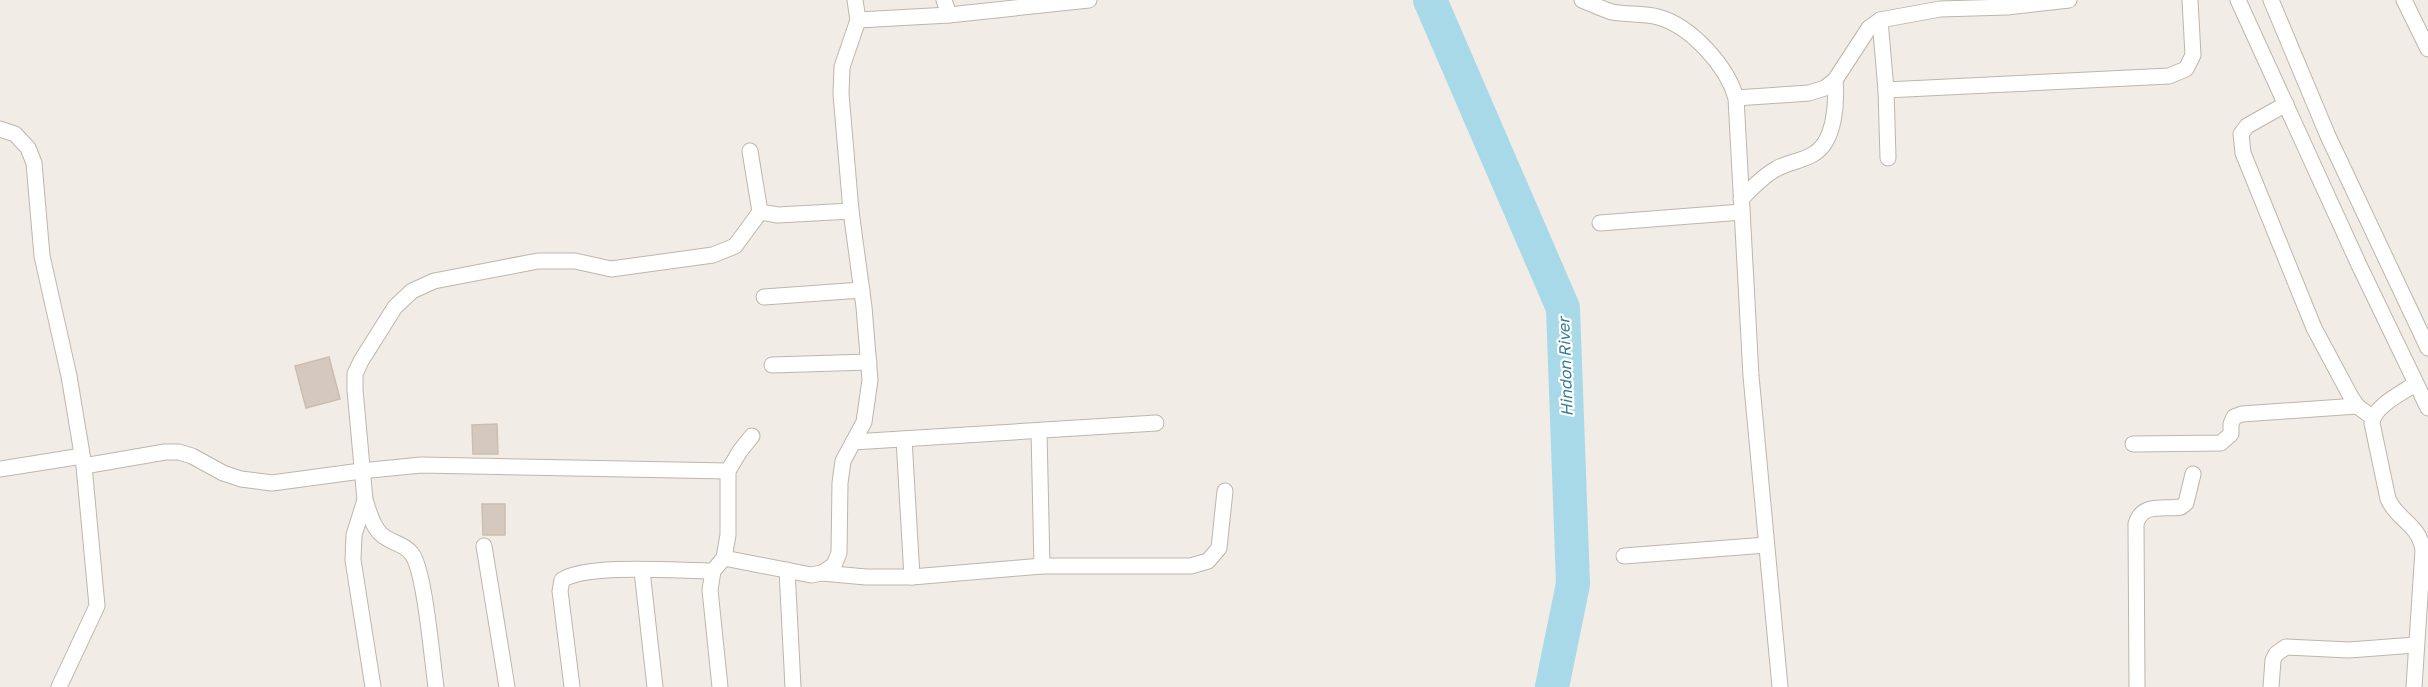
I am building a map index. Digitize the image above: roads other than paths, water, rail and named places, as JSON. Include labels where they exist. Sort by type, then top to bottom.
[{"type":"street","points":[[822,573],[834,566],[839,553],[843,461],[864,422],[870,380],[862,290],[851,211],[841,94],[842,67],[858,20],[855,0]]},
{"type":"street","points":[[858,20],[947,7],[1089,0]]},
{"type":"street","points":[[1582,0],[1612,12],[1659,18],[1672,24],[1692,37],[1722,67],[1731,82],[1736,98],[1752,376],[1780,687]]},
{"type":"street","points":[[1736,98],[1809,93],[1825,88],[1835,80],[1869,28],[1880,20],[1940,4],[2069,0]]},
{"type":"street","points":[[1886,90],[2169,76],[2186,69],[2193,55],[2190,0]]},
{"type":"street","points":[[2238,0],[2428,408]]},
{"type":"street","points":[[2271,0],[2328,136],[2428,348]]},
{"type":"street","points":[[2404,0],[2428,50]]},
{"type":"street","points":[[1880,20],[1886,90],[1888,158]]},
{"type":"street","points":[[1742,206],[1757,183],[1778,168],[1815,154],[1824,146],[1829,139],[1836,92],[1835,80]]},
{"type":"street","points":[[2286,104],[2247,126],[2241,134],[2240,143],[2314,328],[2357,406],[2372,417]]},
{"type":"street","points":[[0,129],[15,134],[28,148],[34,163],[42,256],[69,376],[83,461],[97,606],[59,687]]},
{"type":"street","points":[[436,687],[421,581],[416,561],[406,548],[381,535],[376,529],[365,500],[361,471],[356,374],[361,361],[395,307],[412,291],[434,281],[538,261],[575,261],[611,269],[713,255],[735,246],[760,212],[750,151]]},
{"type":"street","points":[[1600,223],[1742,206]]},
{"type":"street","points":[[760,212],[778,215],[851,211]]},
{"type":"street","points":[[764,297],[862,290]]},
{"type":"street","points":[[772,364],[869,363]]},
{"type":"street","points":[[2414,687],[2423,550],[2421,538],[2392,509],[2388,499],[2372,417],[2415,384]]},
{"type":"street","points":[[2133,444],[2221,442],[2231,434],[2234,417],[2242,414],[2357,406]]},
{"type":"street","points":[[853,442],[1156,423]]},
{"type":"street","points":[[1039,431],[1042,566]]},
{"type":"street","points":[[720,687],[710,609],[710,590],[713,571],[724,558],[728,535],[728,471],[752,436]]},
{"type":"street","points":[[904,439],[912,577]]},
{"type":"street","points":[[0,469],[172,452],[192,456],[223,473],[255,482],[289,482],[421,465],[728,471]]},
{"type":"street","points":[[2137,687],[2136,524],[2138,515],[2145,510],[2181,507],[2186,503],[2193,474]]},
{"type":"street","points":[[724,558],[811,575],[822,573],[866,577],[912,577],[1042,566],[1191,566],[1208,561],[1219,548],[1225,491]]},
{"type":"street","points":[[365,500],[354,535],[352,554],[372,687]]},
{"type":"street","points":[[1624,556],[1766,545]]},
{"type":"street","points":[[484,546],[507,687]]},
{"type":"street","points":[[572,687],[560,591],[562,580],[572,573],[593,570],[713,571]]},
{"type":"street","points":[[786,570],[793,687]]},
{"type":"street","points":[[642,571],[655,687]]},
{"type":"street","points":[[2271,687],[2273,660],[2276,654],[2286,647],[2349,650],[2415,645]]},
{"type":"waterway","name":"Hindon River","points":[[1430,0],[1563,308],[1573,584],[1552,687]]}]
